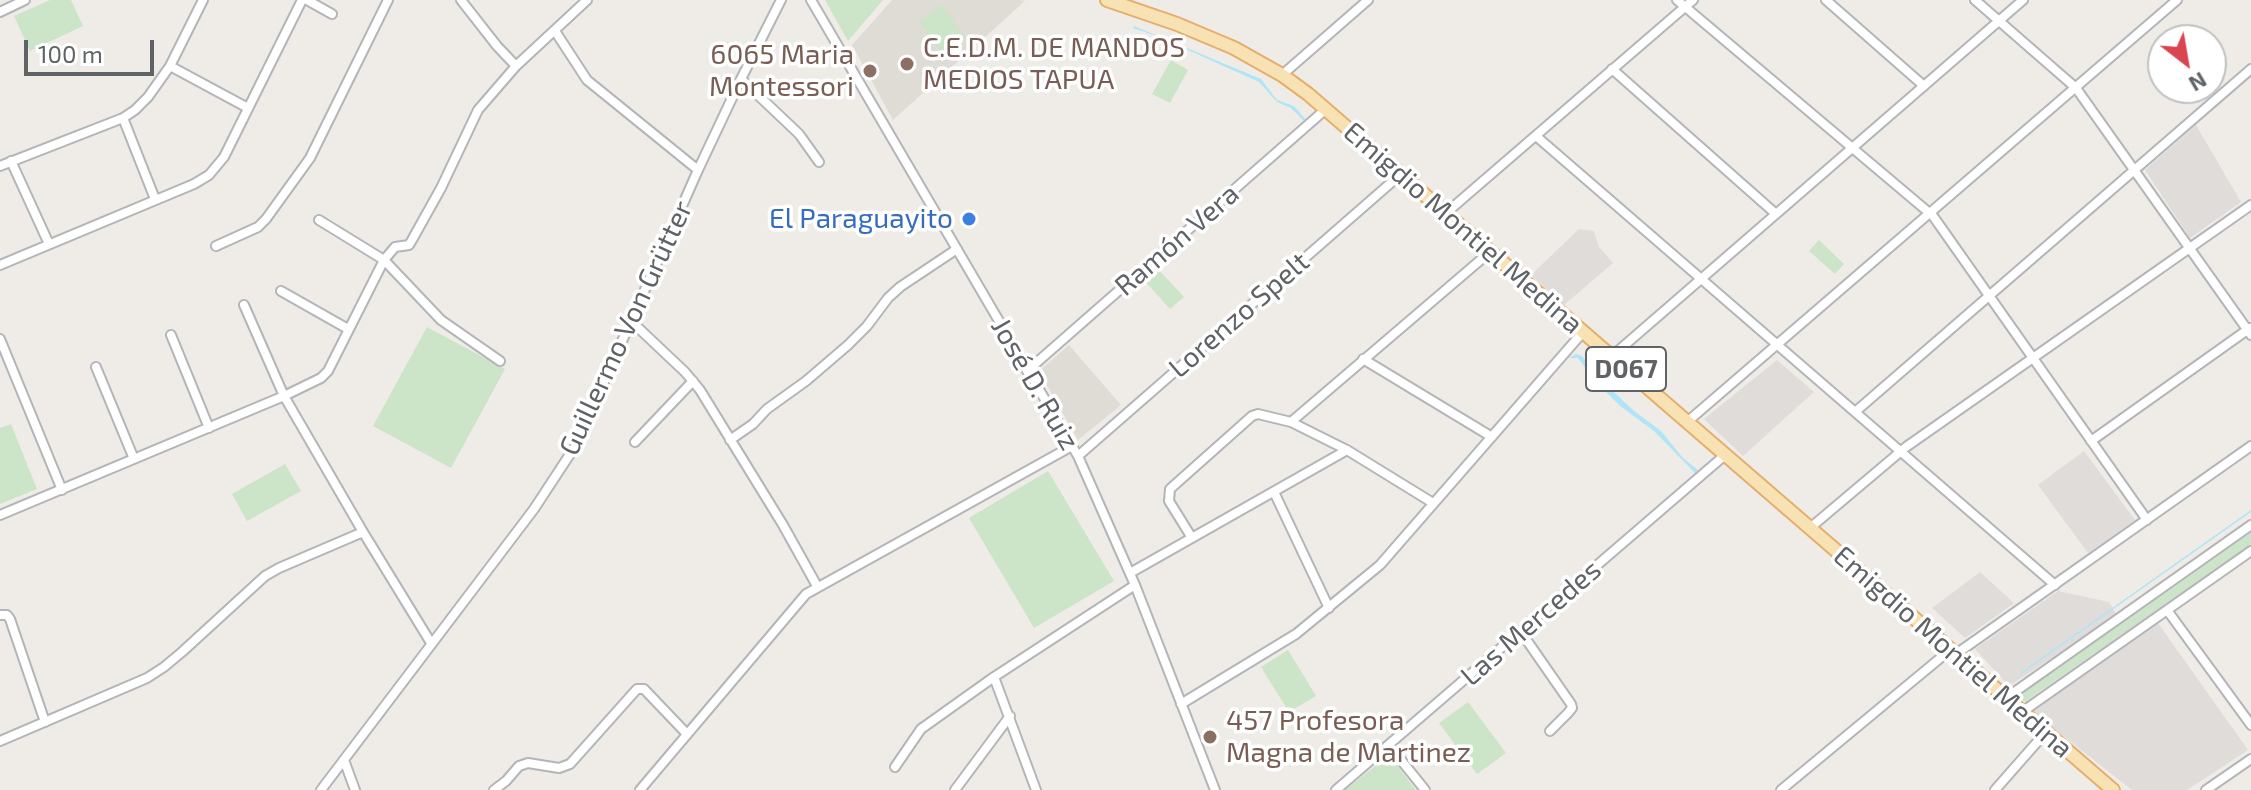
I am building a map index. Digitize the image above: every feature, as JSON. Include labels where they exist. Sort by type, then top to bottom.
[{"type":"main road","name":"Emigdio Montiel Medina","points":[[1107,0],[1221,42],[1255,58],[1326,109],[2113,790]]},
{"type":"street","points":[[0,12],[25,0]]},
{"type":"street","points":[[0,166],[123,118],[148,97],[170,66],[203,0]]},
{"type":"street","points":[[0,265],[209,175],[224,157],[304,0],[332,14]]},
{"type":"street","points":[[216,246],[258,227],[310,158],[388,0]]},
{"type":"street","points":[[461,0],[516,66]]},
{"type":"street","points":[[0,515],[321,378],[328,371],[384,260],[395,247],[411,243],[478,110],[516,66],[587,0]]},
{"type":"street","name":"Guillermo Von Grütter","points":[[321,790],[534,509],[576,445],[698,170],[781,0]]},
{"type":"street","name":"José D. Ruiz","points":[[811,0],[1078,456],[1135,585],[1215,790]]},
{"type":"street","points":[[1282,75],[1368,0]]},
{"type":"street","points":[[1677,0],[1930,213],[2147,520]]},
{"type":"street","points":[[1446,213],[1693,0]]},
{"type":"street","points":[[1826,0],[1924,86]]},
{"type":"street","points":[[1975,0],[2076,88],[2250,331],[2091,441]]},
{"type":"street","points":[[1611,357],[2023,0]]},
{"type":"street","points":[[1687,422],[2177,0]]},
{"type":"street","points":[[555,31],[587,80],[698,170]]},
{"type":"street","points":[[170,66],[248,108]]},
{"type":"street","points":[[1612,69],[1776,214]]},
{"type":"street","points":[[1855,412],[2251,69]]},
{"type":"street","points":[[741,79],[799,134],[819,162]]},
{"type":"street","name":"Ramón Vera","points":[[1027,371],[1326,109]]},
{"type":"street","points":[[123,118],[155,199]]},
{"type":"street","points":[[1536,136],[2055,585]]},
{"type":"street","points":[[11,161],[49,244]]},
{"type":"street","name":"Lorenzo Spelt","points":[[1078,456],[1401,174]]},
{"type":"street","points":[[1810,528],[1901,451],[2251,205]]},
{"type":"street","points":[[319,220],[384,260],[441,320],[500,361]]},
{"type":"street","points":[[730,440],[848,345],[888,298],[957,249]]},
{"type":"street","points":[[1291,422],[1491,251]]},
{"type":"street","points":[[281,291],[348,329]]},
{"type":"street","points":[[244,305],[284,396],[431,643]]},
{"type":"street","points":[[631,321],[693,381],[783,525],[817,586]]},
{"type":"street","points":[[1181,704],[1296,634],[1380,565],[1583,332]]},
{"type":"street","points":[[171,335],[209,428]]},
{"type":"street","points":[[0,339],[62,490]]},
{"type":"street","points":[[1363,359],[1492,437]]},
{"type":"street","points":[[96,367],[134,459]]},
{"type":"street","points":[[635,442],[693,381]]},
{"type":"street","points":[[1192,538],[1169,501],[1170,489],[1252,416],[1266,415],[1291,422],[1347,450],[1433,503]]},
{"type":"street","points":[[640,790],[806,594],[1072,446]]},
{"type":"street","points":[[1781,790],[1953,652],[2055,585],[2251,446]]},
{"type":"street","points":[[1130,573],[1347,450]]},
{"type":"street","name":"Las Mercedes","points":[[1336,790],[1725,455]]},
{"type":"street","points":[[1274,492],[1329,608]]},
{"type":"street","points":[[2006,698],[2251,525]]},
{"type":"street","points":[[0,741],[156,673],[265,576],[363,532]]},
{"type":"street","points":[[2022,712],[2251,551]]},
{"type":"street","points":[[895,767],[921,729],[1135,585]]},
{"type":"street","points":[[2167,610],[2251,725]]},
{"type":"street","points":[[0,615],[7,615],[10,619],[45,722]]},
{"type":"street","points":[[1521,632],[1571,704],[1572,708],[1550,731]]},
{"type":"street","points":[[994,677],[1036,790]]},
{"type":"street","points":[[494,790],[519,766],[528,763],[559,768],[570,764],[637,689],[644,689],[687,734]]},
{"type":"street","points":[[955,790],[1010,716]]},
{"type":"street","points":[[1995,790],[2046,732]]},
{"type":"street","points":[[1389,745],[1425,790]]},
{"type":"street","points":[[2206,790],[2251,759]]},
{"type":"street","points":[[344,760],[355,790]]},
{"type":"shaded area","points":[[892,0],[1025,1],[893,120],[852,45]]},
{"type":"shaded area","points":[[2196,125],[2241,202],[2190,238],[2145,170]]},
{"type":"shaded area","points":[[1579,229],[1594,231],[1599,247],[1613,263],[1564,305],[1531,275]]},
{"type":"shaded area","points":[[1069,345],[1121,405],[1078,440],[1039,371]]},
{"type":"shaded area","points":[[1777,360],[1814,392],[1743,456],[1704,419]]},
{"type":"shaded area","points":[[2084,451],[2135,520],[2088,553],[2038,485]]},
{"type":"shaded area","points":[[1980,572],[2014,603],[1965,638],[1932,608]]},
{"type":"shaded area","points":[[2058,591],[2109,602],[2117,615],[2009,686],[1975,649]]},
{"type":"shaded area","points":[[2158,623],[2248,750],[2187,790],[2132,790],[2033,712]]},
{"type":"green space","points":[[50,0],[71,0],[83,26],[30,51],[14,16]]},
{"type":"green space","points":[[825,0],[883,0],[848,41]]},
{"type":"green space","points":[[942,5],[965,38],[942,54],[919,21]]},
{"type":"green space","points":[[1171,60],[1188,70],[1170,103],[1152,94]]},
{"type":"green space","points":[[1819,240],[1844,264],[1835,274],[1809,251]]},
{"type":"green space","points":[[1158,269],[1184,297],[1170,309],[1145,281]]},
{"type":"green space","points":[[427,327],[505,369],[451,468],[373,426]]},
{"type":"green space","points":[[11,424],[37,489],[0,504],[0,428]]},
{"type":"green space","points":[[285,464],[301,491],[247,521],[232,494]]},
{"type":"green space","points":[[1048,471],[1114,581],[1034,628],[969,518]]},
{"type":"green space","points":[[2251,530],[2251,544],[2026,701],[2017,696],[2018,693]]},
{"type":"green space","points":[[1288,650],[1316,696],[1289,712],[1261,667]]},
{"type":"green space","points":[[1468,702],[1506,753],[1477,774],[1439,723]]},
{"type":"green space","points":[[1389,755],[1416,790],[1345,790]]},
{"type":"water","points":[[1134,26],[1261,79],[1277,100],[1294,106],[1306,120],[1277,102],[1259,82]]},
{"type":"water","points":[[1576,354],[1582,356],[1600,379],[1634,411],[1661,431],[1683,458],[1698,470],[1695,473],[1654,431],[1620,406],[1578,358],[1569,358]]},
{"type":"water","points":[[2251,510],[2251,512],[2020,673]]},
{"type":"place","name":"C.E.D.M. DE MANDOS MEDIOS TAPUA","points":[[907,64]]},
{"type":"place","name":"6065 Maria Montessori","points":[[870,71]]},
{"type":"place","name":"El Paraguayito","points":[[969,219]]},
{"type":"place","name":"457 Profesora Magna de Martinez","points":[[1210,737]]}]
